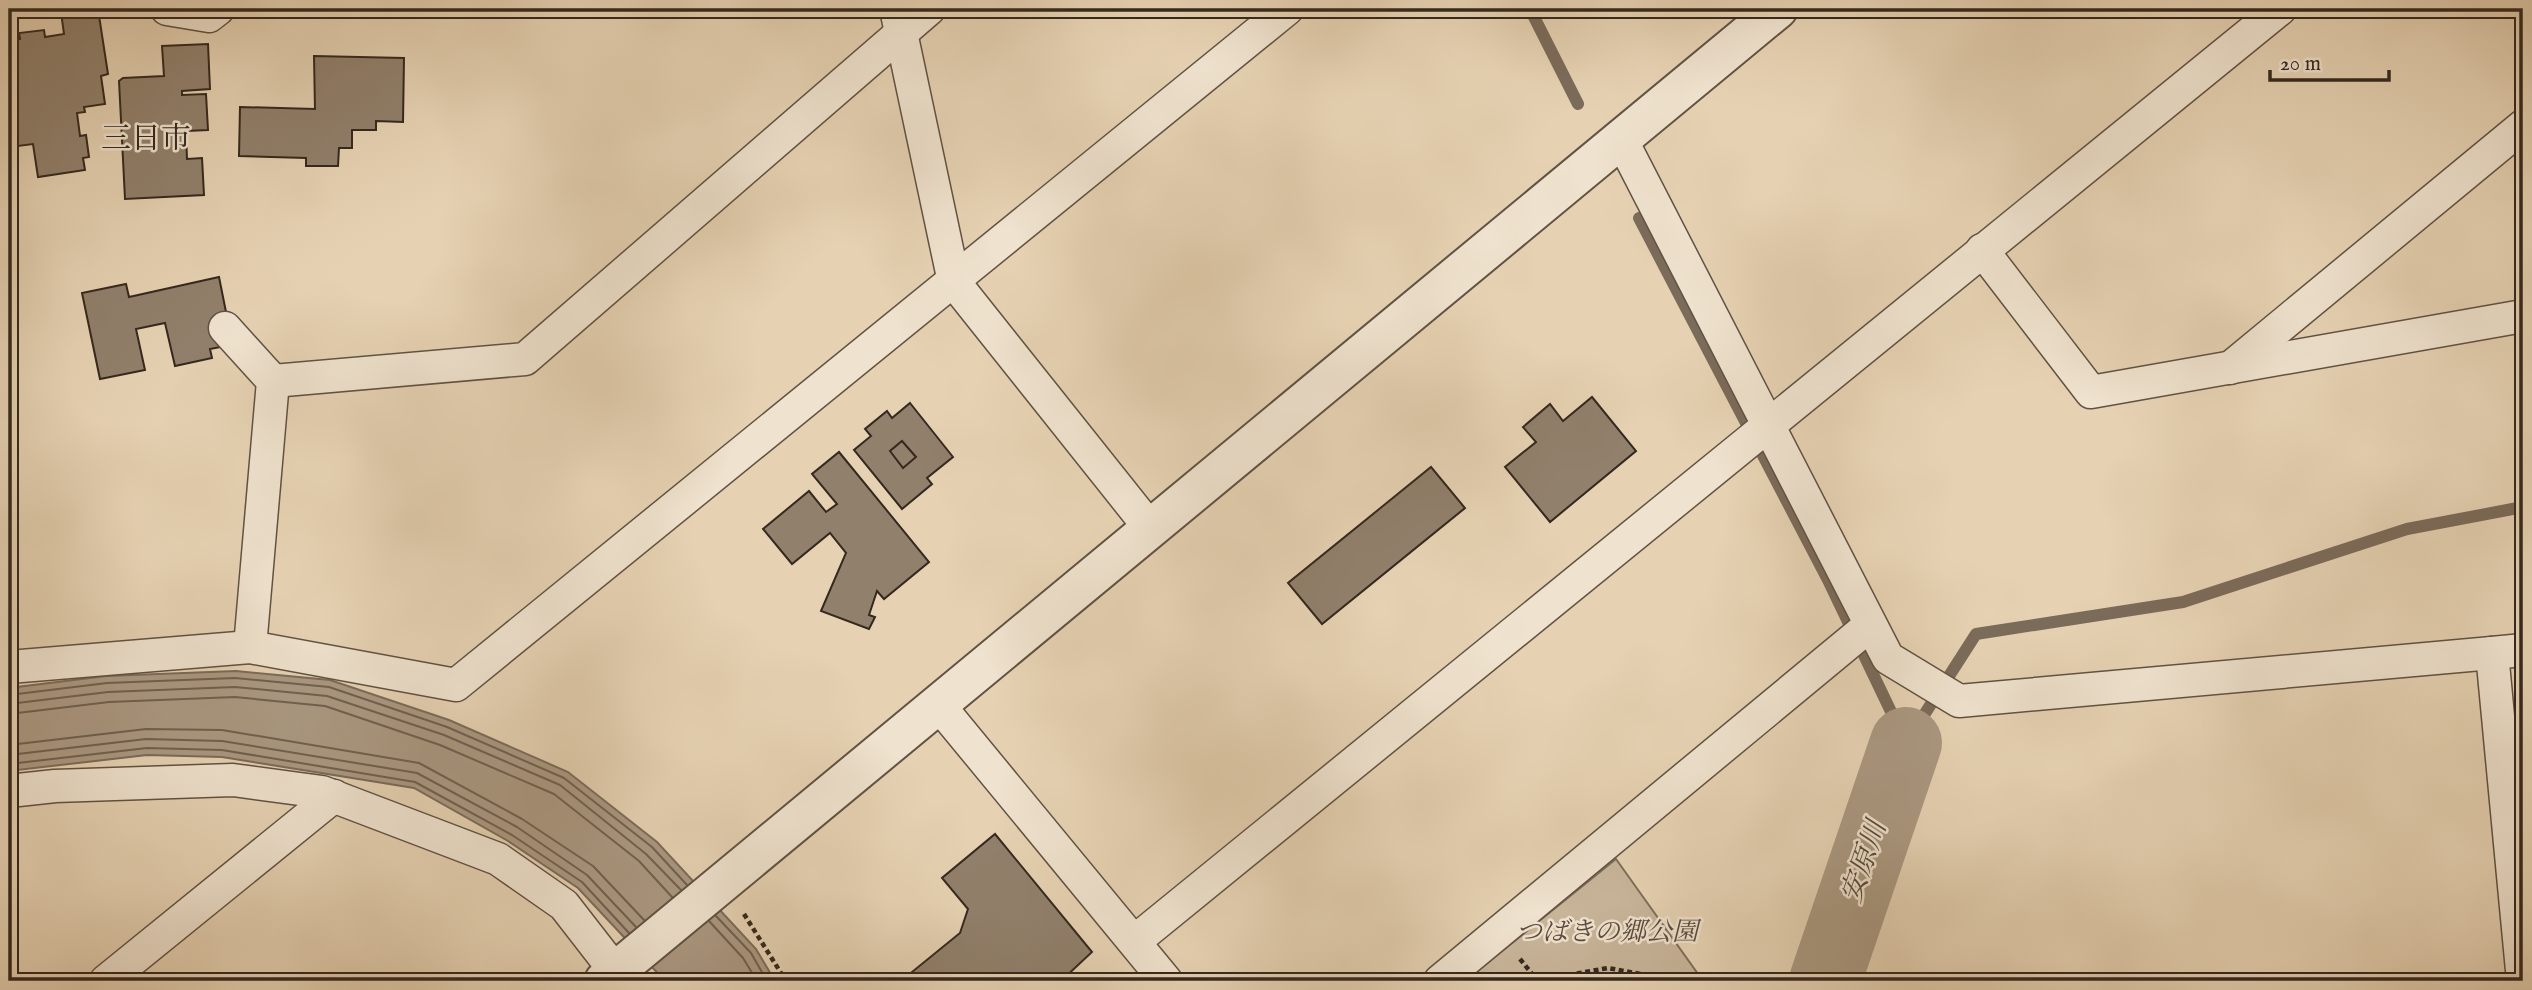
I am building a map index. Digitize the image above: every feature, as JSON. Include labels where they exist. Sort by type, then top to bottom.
[{"type":"street","points":[[167,9],[209,16],[218,9]]},
{"type":"street","points":[[273,381],[525,359],[898,22],[929,9]]},
{"type":"street","points":[[9,667],[250,648],[456,685],[1286,9]]},
{"type":"street","points":[[9,791],[55,786],[233,780],[334,796],[498,859],[564,905],[614,978],[937,704],[1778,9]]},
{"type":"street","points":[[1135,942],[2280,9]]},
{"type":"street","points":[[898,22],[954,282],[1150,528]]},
{"type":"street","points":[[2229,368],[2523,126]]},
{"type":"street","points":[[1620,137],[1766,428],[1858,635],[1959,701],[2523,650]]},
{"type":"street","points":[[1982,250],[2091,392],[2523,316]]},
{"type":"street","points":[[225,328],[273,381],[250,648]]},
{"type":"street","points":[[1440,981],[1858,635]]},
{"type":"street","points":[[2492,653],[2523,981]]},
{"type":"street","points":[[937,704],[1166,981]]},
{"type":"street","points":[[106,981],[334,796]]},
{"type":"path","points":[[724,885],[786,981]]},
{"type":"path","points":[[1535,981],[1608,968],[1657,976],[1662,981]]},
{"type":"green space","name":"つばきの郷公園","points":[[1616,859],[1703,981],[1465,981]]},
{"type":"water","points":[[236,671],[330,680],[449,720],[568,772],[657,842],[756,949],[775,981],[665,981],[578,888],[508,841],[414,788],[222,757],[147,755],[9,771],[9,688],[106,676]]},
{"type":"building","points":[[98,9],[108,74],[101,76],[105,104],[84,107],[85,112],[77,113],[80,136],[86,135],[89,157],[83,158],[85,170],[38,177],[33,144],[18,146],[9,85],[9,41],[20,39],[19,33],[44,30],[45,37],[64,34],[61,12]]},
{"type":"building","points":[[208,44],[210,89],[182,91],[182,95],[206,94],[208,130],[186,131],[187,159],[202,158],[204,195],[125,199],[119,81],[123,78],[164,76],[162,46]]},
{"type":"building","points":[[314,56],[404,58],[403,122],[376,121],[376,130],[352,130],[352,148],[339,148],[338,166],[306,166],[306,158],[239,156],[240,107],[315,109]]},
{"type":"building","points":[[219,277],[230,332],[226,346],[210,349],[212,358],[175,366],[165,323],[136,329],[145,370],[100,379],[82,293],[126,284],[129,297]]},
{"type":"building","points":[[1592,397],[1636,451],[1550,522],[1505,467],[1536,442],[1523,427],[1550,404],[1563,421]]},
{"type":"building","points":[[910,403],[953,457],[927,478],[932,484],[902,509],[854,450],[871,436],[865,429],[887,411],[892,418]]},
{"type":"building","points":[[902,441],[916,457],[903,468],[890,451]]},
{"type":"building","points":[[839,452],[929,562],[884,599],[877,591],[869,615],[875,617],[869,629],[821,611],[846,553],[830,533],[792,564],[763,529],[809,491],[826,512],[837,504],[812,474]]},
{"type":"building","points":[[1431,467],[1465,508],[1322,624],[1288,583]]},
{"type":"building","points":[[995,834],[1092,952],[1061,981],[901,981],[960,933],[968,909],[942,878]]},
{"type":"waterway","points":[[1530,9],[1578,104]]},
{"type":"waterway","points":[[1639,218],[1828,580],[1906,743]]},
{"type":"waterway","points":[[1906,743],[1976,634],[2183,602],[2407,529],[2523,507]]},
{"type":"waterway","name":"安原川","points":[[1825,981],[1906,743]]},
{"type":"district","name":"三日市","points":[[146,140]]}]
